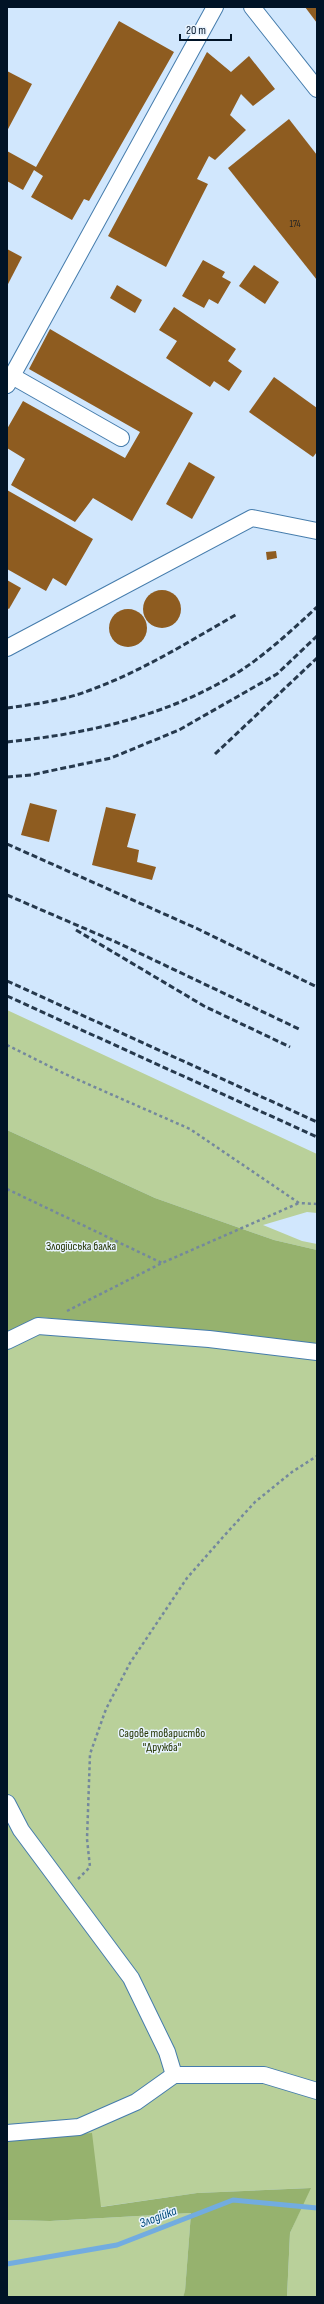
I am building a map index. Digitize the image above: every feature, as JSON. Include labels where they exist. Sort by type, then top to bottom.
[{"type":"street","points":[[121,438],[9,381],[215,7]]},
{"type":"street","points":[[252,7],[317,89]]},
{"type":"street","points":[[7,648],[252,518],[317,532]]},
{"type":"street","points":[[7,1341],[38,1326],[210,1339],[317,1352]]},
{"type":"street","points":[[7,1802],[21,1830],[131,1978],[166,2052],[174,2076]]},
{"type":"street","points":[[7,2133],[79,2127],[136,2102],[174,2076],[264,2075],[317,2091]]},
{"type":"path","points":[[7,1045],[65,1074],[190,1129],[299,1203]]},
{"type":"path","points":[[7,1189],[162,1263]]},
{"type":"path","points":[[66,1312],[162,1263],[299,1203],[317,1204]]},
{"type":"path","points":[[67,1891],[90,1867],[88,1839],[90,1754],[106,1709],[130,1663],[187,1578],[223,1537],[255,1502],[292,1472],[317,1456]]},
{"type":"green space","points":[[7,1010],[317,1154],[317,1213],[307,1212],[263,1225],[302,1241],[317,1244],[317,1250],[274,1240],[155,1198],[7,1130]]},
{"type":"green space","name":"Злодійська балка","points":[[7,1130],[155,1198],[274,1240],[317,1250],[317,1346],[39,1317],[7,1333]]},
{"type":"green space","name":"Садове товариство \"Дружба\"","points":[[39,1317],[317,1346],[317,2297],[287,2297],[290,2233],[310,2188],[197,2193],[100,2207],[7,2139],[7,1333]]},
{"type":"green space","points":[[92,2133],[101,2207],[197,2193],[311,2188],[290,2233],[287,2297],[183,2297],[185,2291],[191,2213],[50,2221],[7,2220],[7,2139]]},
{"type":"green space","points":[[191,2213],[185,2292],[183,2297],[7,2297],[7,2220],[50,2221]]},
{"type":"building","points":[[305,7],[317,7],[317,23]]},
{"type":"building","points":[[119,21],[174,52],[89,201],[84,199],[72,220],[31,197],[43,176],[34,170],[23,190],[7,181],[7,151],[36,167]]},
{"type":"building","points":[[207,52],[231,72],[249,56],[275,89],[253,106],[241,94],[230,115],[246,130],[215,160],[209,156],[197,179],[208,184],[166,267],[108,236]]},
{"type":"building","points":[[7,71],[32,84],[7,131]]},
{"type":"building","points":[[289,119],[317,155],[317,280],[228,168]]},
{"type":"building","points":[[7,249],[22,257],[7,286]]},
{"type":"building","points":[[203,260],[225,272],[222,277],[231,282],[218,304],[209,299],[204,308],[182,296]]},
{"type":"building","points":[[254,265],[279,282],[265,304],[239,286]]},
{"type":"building","points":[[117,285],[142,300],[135,313],[110,298]]},
{"type":"building","points":[[174,307],[236,349],[228,361],[242,371],[229,391],[214,381],[210,387],[166,358],[177,341],[159,330]]},
{"type":"building","points":[[50,329],[193,413],[132,521],[93,498],[75,522],[11,485],[25,459],[7,448],[7,429],[23,401],[125,458],[140,432],[29,369]]},
{"type":"building","points":[[274,377],[317,408],[317,452],[313,457],[249,412]]},
{"type":"building","points":[[189,462],[215,477],[192,519],[166,504]]},
{"type":"building","points":[[7,490],[93,539],[66,586],[53,578],[46,591],[7,569]]},
{"type":"building","points":[[276,551],[277,558],[267,560],[266,552]]},
{"type":"building","points":[[7,580],[21,588],[9,609],[7,608]]},
{"type":"building","points":[[162,590],[172,593],[178,599],[181,609],[178,619],[172,625],[162,628],[152,625],[146,619],[143,609],[146,599],[152,593]]},
{"type":"building","points":[[128,609],[138,612],[144,618],[147,628],[144,638],[138,644],[128,647],[118,644],[112,638],[109,628],[112,618],[118,612]]},
{"type":"building","points":[[30,803],[57,810],[49,842],[21,835]]},
{"type":"building","points":[[106,807],[136,814],[127,847],[139,850],[137,862],[156,867],[152,880],[92,865]]},
{"type":"waterway","name":"Злодійка","points":[[7,2264],[117,2245],[233,2200],[317,2208]]},
{"type":"railway","points":[[7,742],[36,739],[93,729],[148,714],[201,693],[239,672],[274,646],[317,607]]},
{"type":"railway","points":[[7,708],[62,699],[83,693],[130,673],[237,614]]},
{"type":"railway","points":[[7,777],[31,775],[111,758],[179,730],[277,674],[317,636]]},
{"type":"railway","points":[[215,754],[317,658]]},
{"type":"railway","points":[[7,844],[198,929],[317,987]]},
{"type":"railway","points":[[7,895],[116,942],[299,1029]]},
{"type":"railway","points":[[76,930],[204,1006],[290,1047]]},
{"type":"railway","points":[[7,981],[317,1122]]},
{"type":"railway","points":[[7,996],[317,1137]]}]
